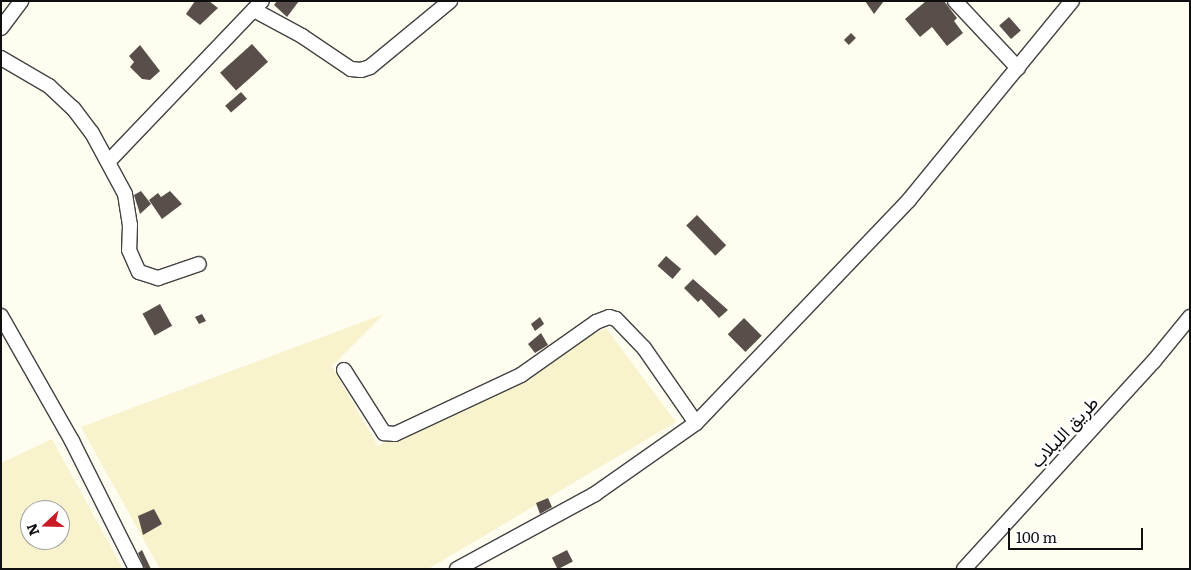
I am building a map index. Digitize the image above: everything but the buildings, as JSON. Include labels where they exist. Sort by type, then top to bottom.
[{"type":"street","points":[[1,28],[21,1]]},
{"type":"street","points":[[109,161],[188,75],[258,6],[351,69],[361,70],[370,67],[450,1]]},
{"type":"street","points":[[955,1],[1018,68]]},
{"type":"street","points":[[463,567],[595,494],[696,423],[909,200],[1072,1]]},
{"type":"street","points":[[1,58],[36,77],[62,96],[83,120],[109,161],[128,204],[129,250],[136,268],[143,275],[158,278],[199,264]]},
{"type":"street","points":[[1,316],[72,441],[136,569]]},
{"type":"street","points":[[344,370],[384,433],[395,434],[521,374],[596,322],[609,317],[616,319],[644,348],[696,423]]},
{"type":"street","name":"طريق اللبلاب","points":[[964,569],[1154,361],[1190,318]]},
{"type":"shaded area","points":[[384,314],[332,366],[378,446],[606,328],[676,422],[428,569],[160,569],[81,427]]},
{"type":"shaded area","points":[[52,439],[123,569],[1,569],[1,463]]}]
